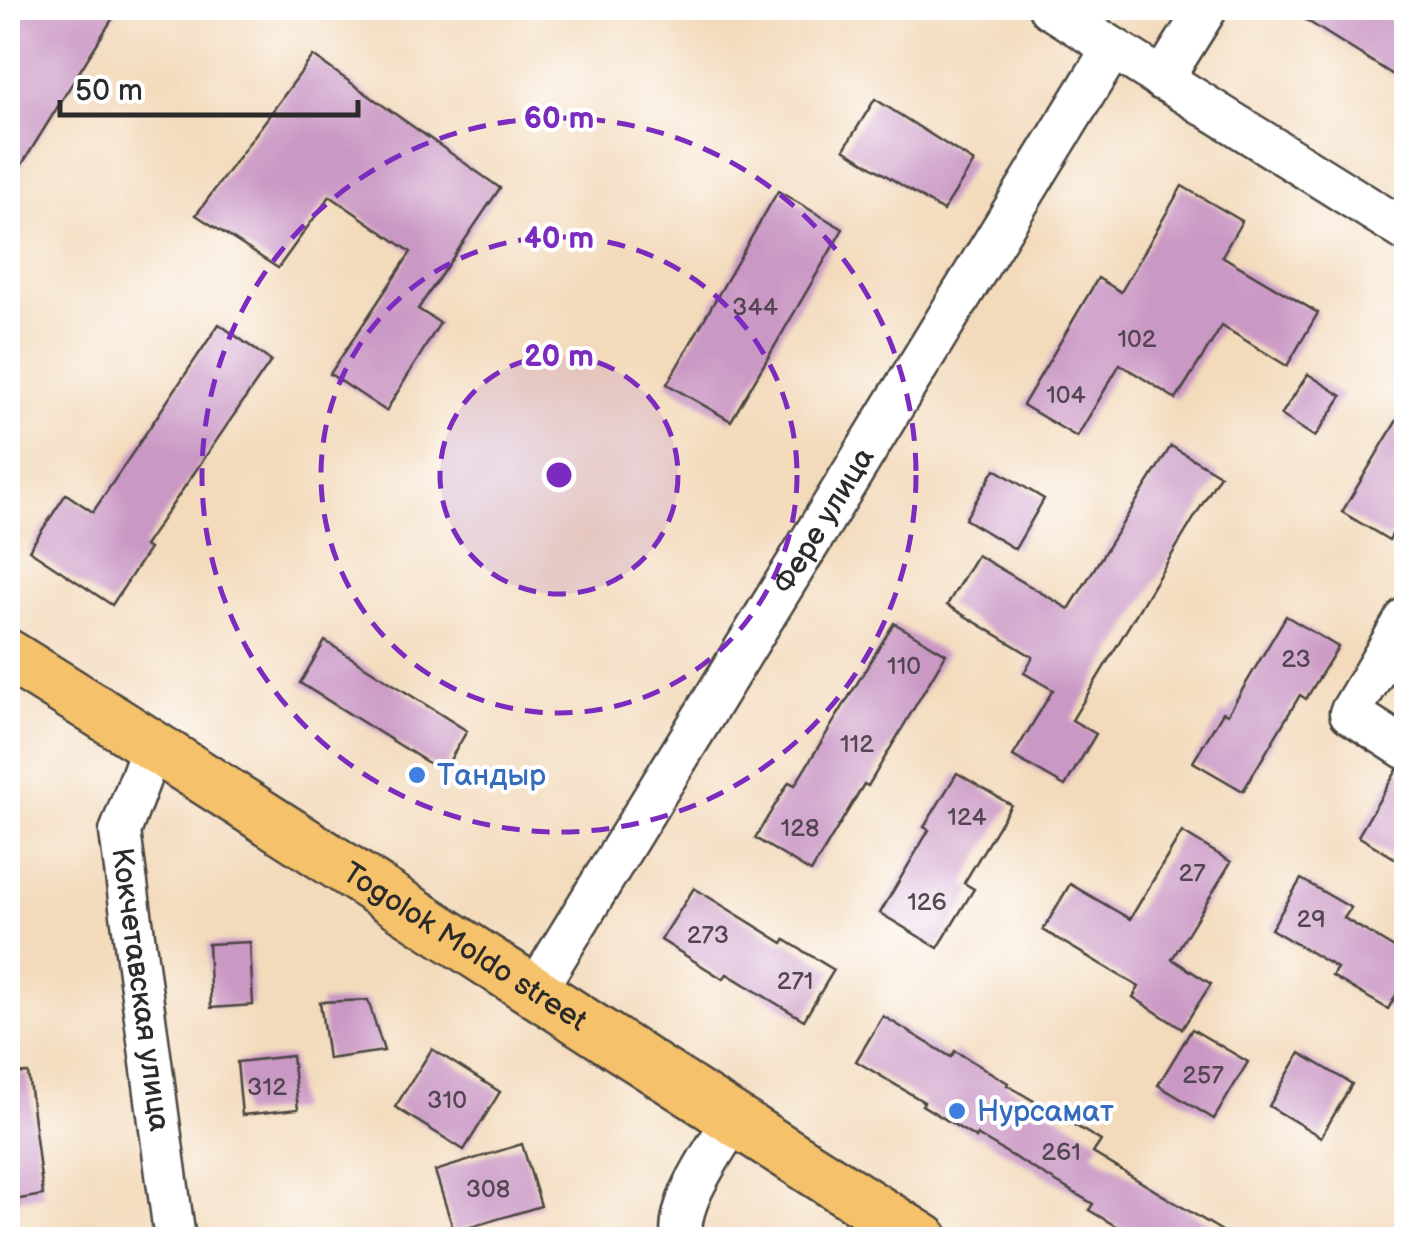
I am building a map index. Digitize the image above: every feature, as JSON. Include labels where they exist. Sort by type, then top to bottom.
[{"type":"main road","name":"Togolok Moldo street","points":[[8,655],[924,1240]]},
{"type":"street","points":[[1049,8],[1406,231]]},
{"type":"street","points":[[1162,80],[1207,8]]},
{"type":"street","name":"Фере улица","points":[[535,991],[1112,49]]},
{"type":"street","points":[[1406,618],[1350,712],[1406,749]]},
{"type":"street","name":"Кокчетавская улица","points":[[153,745],[120,832],[175,1240]]},
{"type":"street","points":[[682,1240],[680,1230],[688,1198],[733,1120]]},
{"type":"building","points":[[8,8],[119,8],[8,187]]},
{"type":"building","points":[[1287,8],[1406,8],[1406,83]]},
{"type":"building","points":[[313,56],[500,188],[418,309],[440,323],[386,411],[330,374],[411,252],[330,196],[278,268],[196,215]]},
{"type":"building","points":[[875,99],[974,162],[943,211],[844,149]]},
{"type":"building","points":[[1182,186],[1242,221],[1222,256],[1318,313],[1287,366],[1222,326],[1176,399],[1120,364],[1077,437],[1023,405],[1098,278],[1121,292]]},
{"type":"building","points":[[778,191],[843,229],[731,421],[667,384]]},
{"type":"building","points":[[219,324],[271,361],[144,546],[149,549],[112,605],[29,550],[66,494],[93,512]]},
{"type":"building","points":[[1308,374],[1342,396],[1315,437],[1281,415]]},
{"type":"building","points":[[1406,405],[1406,511],[1389,540],[1342,512]]},
{"type":"building","points":[[1171,446],[1220,475],[1072,720],[1096,734],[1065,786],[1013,756],[1053,690],[1024,673],[1033,657],[947,605],[977,555],[1069,609]]},
{"type":"building","points":[[995,469],[1044,499],[1015,549],[965,519]]},
{"type":"building","points":[[1286,616],[1338,647],[1306,699],[1300,695],[1243,791],[1193,762],[1223,712],[1228,714]]},
{"type":"building","points":[[894,623],[946,654],[868,786],[864,784],[811,872],[755,838],[789,782],[795,785]]},
{"type":"building","points":[[325,641],[467,731],[443,772],[300,683]]},
{"type":"building","points":[[1397,770],[1406,772],[1406,865],[1358,836]]},
{"type":"building","points":[[957,773],[1011,805],[964,883],[974,889],[938,948],[880,913]]},
{"type":"building","points":[[1182,832],[1231,862],[1172,959],[1211,984],[1182,1029],[1133,997],[1139,987],[1043,930],[1070,884],[1130,919]]},
{"type":"building","points":[[1301,879],[1351,908],[1344,918],[1406,955],[1406,978],[1388,1009],[1332,976],[1337,968],[1271,929]]},
{"type":"building","points":[[694,888],[834,970],[804,1020],[727,974],[723,979],[661,940]]},
{"type":"building","points":[[250,942],[253,1005],[211,1008],[208,944]]},
{"type":"building","points":[[368,1000],[384,1051],[328,1059],[320,1002]]},
{"type":"building","points":[[883,1016],[951,1057],[955,1051],[1101,1141],[1093,1153],[1237,1240],[1139,1240],[1089,1210],[1093,1204],[922,1105],[924,1102],[856,1061]]},
{"type":"building","points":[[1192,1029],[1248,1062],[1214,1119],[1158,1085]]},
{"type":"building","points":[[432,1049],[500,1092],[464,1150],[395,1107]]},
{"type":"building","points":[[1300,1053],[1352,1084],[1321,1137],[1269,1106]]},
{"type":"building","points":[[292,1056],[298,1109],[242,1115],[237,1062]]},
{"type":"building","points":[[28,1073],[43,1195],[8,1201],[8,1074]]},
{"type":"building","points":[[522,1144],[541,1206],[454,1232],[435,1171]]},
{"type":"place","name":"Тандыр","points":[[417,775]]},
{"type":"place","name":"Нурсамат","points":[[957,1111]]}]
